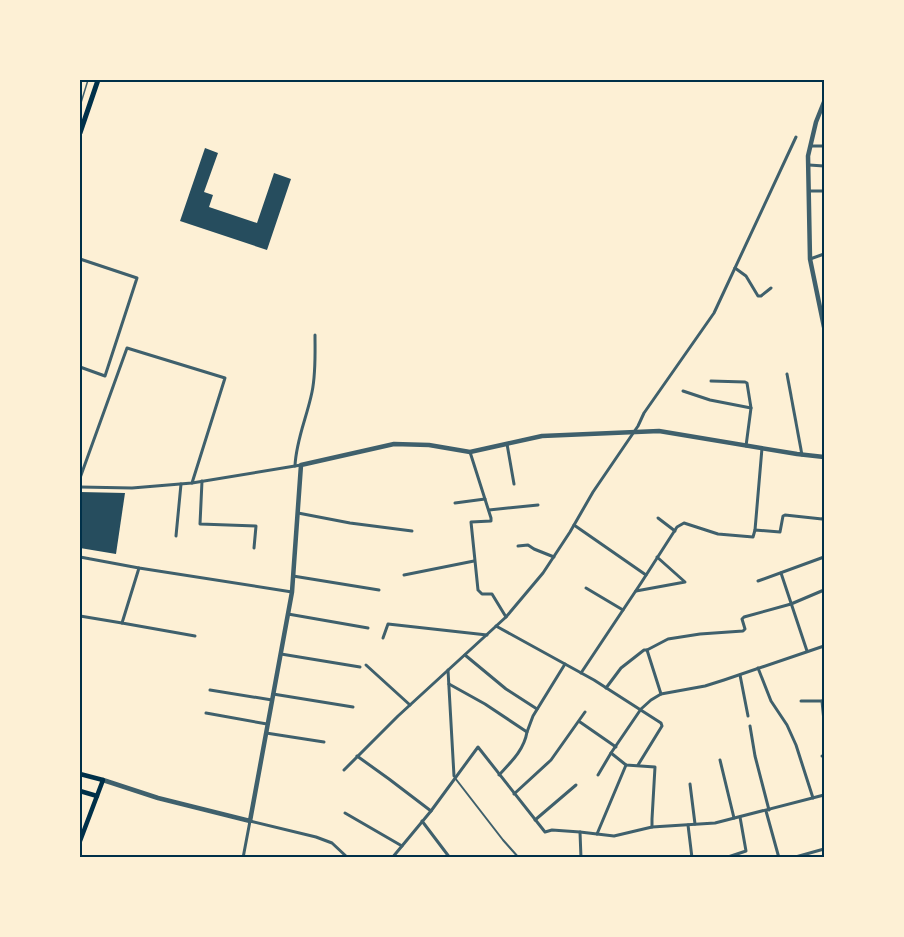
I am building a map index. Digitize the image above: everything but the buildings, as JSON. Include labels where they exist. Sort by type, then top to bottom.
[{"type":"main road","points":[[80,133],[98,80]]},
{"type":"main road","points":[[80,774],[103,780],[80,841]]},
{"type":"main road","points":[[80,791],[97,796]]},
{"type":"street","points":[[825,102],[816,122],[808,156],[810,258],[825,327]]},
{"type":"street","points":[[344,770],[410,705],[506,617],[543,573],[644,413],[714,313],[796,137]]},
{"type":"street","points":[[811,146],[825,146]]},
{"type":"street","points":[[809,165],[825,166]]},
{"type":"street","points":[[809,191],[825,191]]},
{"type":"street","points":[[810,258],[825,254]]},
{"type":"street","points":[[80,259],[137,278],[105,376],[80,367]]},
{"type":"street","points":[[735,268],[746,276],[759,296],[771,288]]},
{"type":"street","points":[[243,858],[292,592],[298,513],[297,443],[312,391],[315,335]]},
{"type":"street","points":[[80,478],[127,348],[225,378],[192,483]]},
{"type":"street","points":[[787,374],[802,455]]},
{"type":"street","points":[[711,381],[745,382],[748,386],[751,408],[746,446]]},
{"type":"street","points":[[683,391],[710,400],[751,408]]},
{"type":"street","points":[[80,487],[132,488],[192,483],[298,465],[394,444],[429,445],[470,452],[542,436],[634,431],[659,431],[825,457]]},
{"type":"street","points":[[507,444],[514,484]]},
{"type":"street","points":[[580,672],[677,527],[684,523],[718,534],[753,537],[762,448]]},
{"type":"street","points":[[470,452],[491,518],[490,521],[471,522],[479,592],[492,594],[506,617]]},
{"type":"street","points":[[202,481],[200,524],[256,526],[254,548]]},
{"type":"street","points":[[176,537],[181,484]]},
{"type":"street","points":[[455,503],[485,499]]},
{"type":"street","points":[[489,510],[538,505]]},
{"type":"street","points":[[298,513],[412,531]]},
{"type":"street","points":[[755,530],[780,532],[785,515],[822,519],[825,517]]},
{"type":"street","points":[[658,518],[675,531]]},
{"type":"street","points":[[574,525],[646,575]]},
{"type":"street","points":[[518,546],[528,545],[554,557]]},
{"type":"street","points":[[80,556],[139,568],[292,592]]},
{"type":"street","points":[[636,591],[684,582],[657,557]]},
{"type":"street","points":[[758,580],[825,557]]},
{"type":"street","points":[[404,575],[474,561]]},
{"type":"street","points":[[123,623],[139,568]]},
{"type":"street","points":[[781,573],[807,651]]},
{"type":"street","points":[[293,576],[379,590]]},
{"type":"street","points":[[586,588],[623,610]]},
{"type":"street","points":[[606,688],[621,668],[644,650],[668,639],[743,631],[745,629],[742,620],[744,617],[791,604],[825,590]]},
{"type":"street","points":[[288,614],[368,628]]},
{"type":"street","points":[[80,616],[195,636]]},
{"type":"street","points":[[383,638],[388,624],[487,635]]},
{"type":"street","points":[[496,626],[580,672],[662,724],[638,765]]},
{"type":"street","points":[[598,775],[641,709],[661,694],[705,686],[825,646]]},
{"type":"street","points":[[647,650],[661,694]]},
{"type":"street","points":[[280,654],[360,667]]},
{"type":"street","points":[[465,655],[506,689],[537,709]]},
{"type":"street","points":[[499,775],[521,749],[537,709],[565,664]]},
{"type":"street","points":[[366,665],[410,705]]},
{"type":"street","points":[[758,668],[771,701],[781,714],[796,745],[813,798]]},
{"type":"street","points":[[448,670],[454,778],[519,858]]},
{"type":"street","points":[[740,675],[748,716]]},
{"type":"street","points":[[449,684],[528,732]]},
{"type":"street","points":[[210,690],[272,700]]},
{"type":"street","points":[[273,694],[353,707]]},
{"type":"street","points":[[801,701],[823,701],[825,721]]},
{"type":"street","points":[[206,712],[267,724]]},
{"type":"street","points":[[514,794],[551,760],[585,712]]},
{"type":"street","points":[[580,722],[616,747]]},
{"type":"street","points":[[750,726],[779,858]]},
{"type":"street","points":[[266,734],[324,742]]},
{"type":"street","points":[[392,858],[431,811],[478,747],[545,832],[580,831],[614,836],[652,826],[715,823],[825,795]]},
{"type":"street","points":[[611,753],[626,765],[656,769],[652,826]]},
{"type":"street","points":[[357,756],[431,811]]},
{"type":"street","points":[[720,760],[734,818]]},
{"type":"street","points":[[597,834],[626,765]]},
{"type":"street","points":[[103,780],[158,798],[316,837],[332,843],[348,858]]},
{"type":"street","points":[[690,784],[695,824]]},
{"type":"street","points":[[536,820],[576,785]]},
{"type":"street","points":[[345,813],[402,846]]},
{"type":"street","points":[[725,858],[746,851],[740,817]]},
{"type":"street","points":[[422,821],[450,858]]},
{"type":"street","points":[[688,825],[692,858]]},
{"type":"street","points":[[580,831],[581,858]]},
{"type":"street","points":[[792,858],[825,849]]},
{"type":"lane","points":[[80,106],[88,80]]}]
